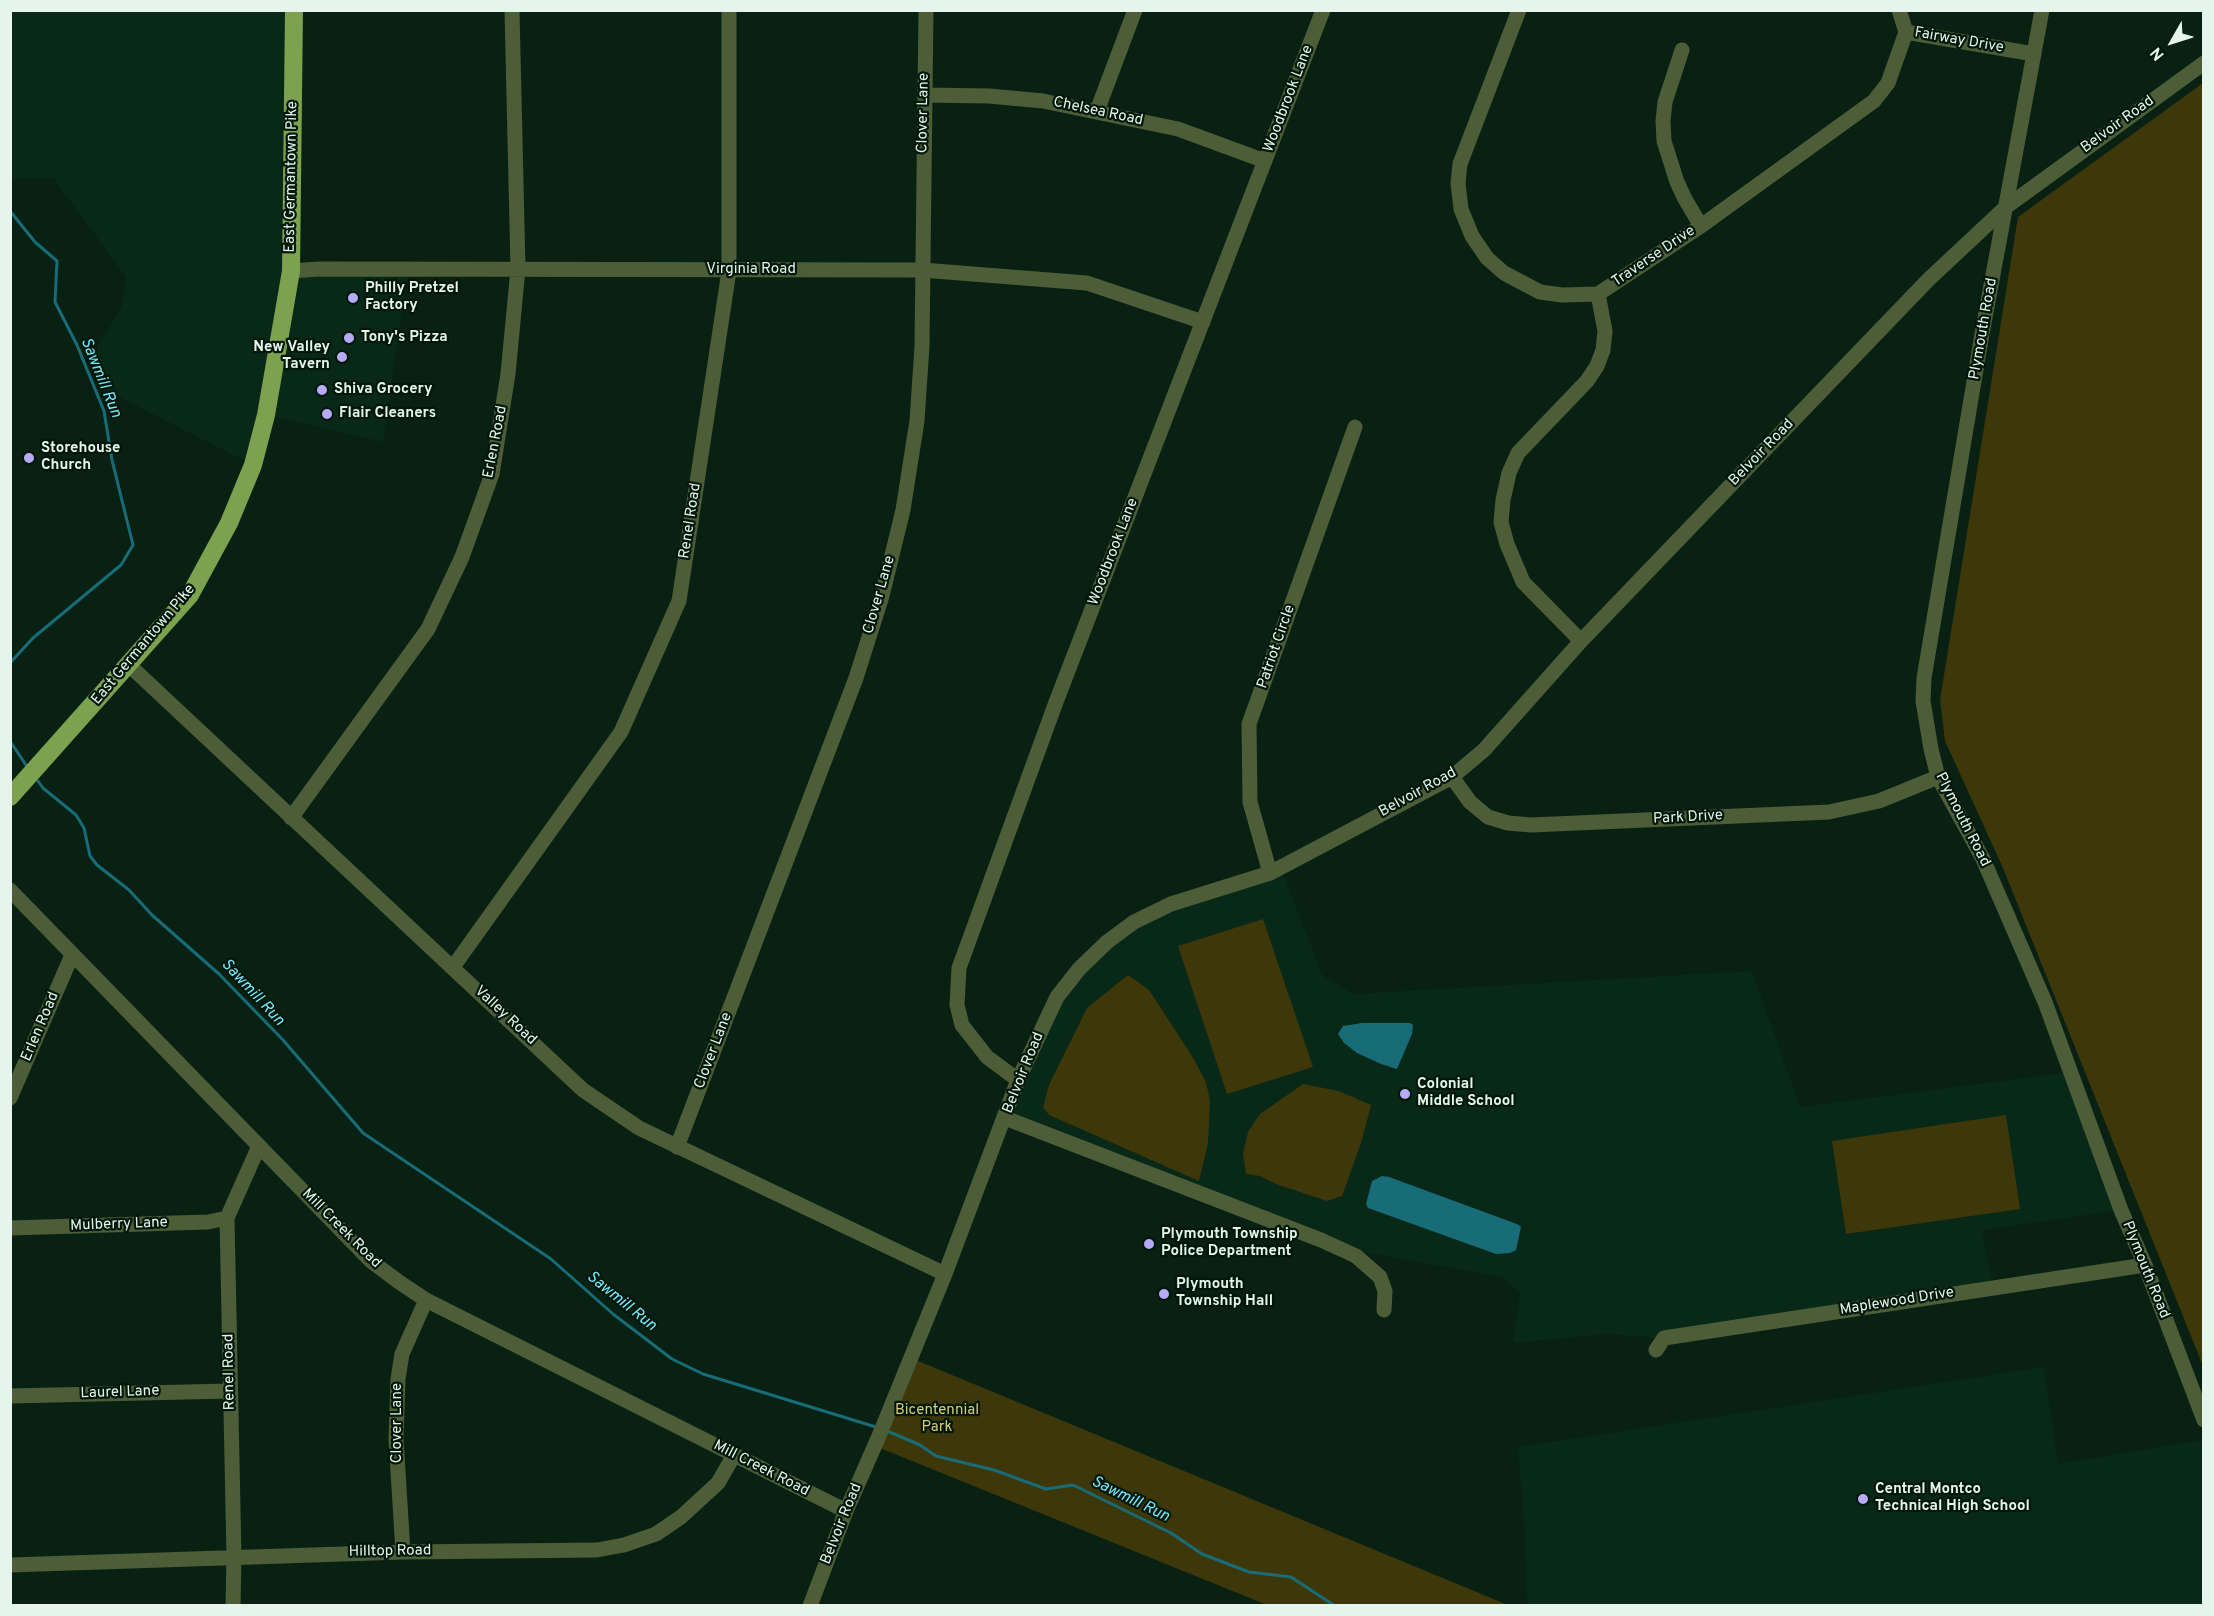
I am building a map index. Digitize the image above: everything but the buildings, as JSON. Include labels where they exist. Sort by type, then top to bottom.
[{"type":"main road","name":"East Germantown Pike","points":[[10,797],[190,595],[229,523],[253,465],[266,415],[291,271],[294,10]]},
{"type":"street","name":"Erlen Road","points":[[291,818],[428,629],[462,557],[492,474],[508,374],[518,269],[512,10]]},
{"type":"street","name":"Renel Road","points":[[453,967],[621,732],[679,601],[729,271],[729,10]]},
{"type":"street","name":"Clover Lane","points":[[677,1147],[856,678],[882,596],[903,510],[917,422],[922,346],[926,10]]},
{"type":"street","points":[[1097,111],[1135,10]]},
{"type":"street","name":"Woodbrook Lane","points":[[1018,1080],[987,1057],[962,1025],[957,1005],[959,968],[1056,702],[1323,10]]},
{"type":"street","name":"Traverse Drive","points":[[1519,10],[1460,164],[1458,183],[1461,209],[1472,236],[1487,258],[1513,279],[1540,292],[1562,296],[1598,294],[1701,226],[1874,101],[1888,83],[1906,32]]},
{"type":"street","name":"Fairway Drive","points":[[1899,10],[1906,32],[2034,54]]},
{"type":"street","name":"Plymouth Road","points":[[2042,10],[1982,334],[1924,678],[1923,701],[1938,777],[1983,859],[2045,1002],[2121,1210],[2145,1265],[2204,1420]]},
{"type":"street","points":[[1682,50],[1665,102],[1664,141],[1681,190],[1701,226]]},
{"type":"street","name":"Belvoir Road","points":[[810,1605],[846,1511],[945,1274],[1018,1080],[1057,997],[1079,969],[1107,942],[1134,922],[1171,904],[1270,873],[1452,777],[1484,750],[1581,641],[1928,280],[2006,207],[2204,63]]},
{"type":"street","name":"Chelsea Road","points":[[925,96],[989,96],[1043,101],[1097,111],[1178,129],[1265,161]]},
{"type":"street","name":"Virginia Road","points":[[291,271],[305,269],[922,270],[1087,283],[1203,322]]},
{"type":"street","points":[[1581,641],[1523,582],[1507,544],[1501,522],[1509,473],[1518,453],[1587,381],[1597,366],[1603,350],[1605,331],[1598,294]]},
{"type":"street","name":"Patriot Circle","points":[[1270,873],[1250,802],[1250,724],[1355,427]]},
{"type":"street","name":"Valley Road","points":[[129,665],[583,1090],[639,1128],[945,1274]]},
{"type":"street","name":"Park Drive","points":[[1452,777],[1470,802],[1488,817],[1508,824],[1530,825],[1829,812],[1879,801],[1938,777]]},
{"type":"street","name":"Mill Creek Road","points":[[10,890],[371,1261],[426,1300],[846,1511]]},
{"type":"street","name":"Erlen Road","points":[[10,1098],[72,955]]},
{"type":"street","points":[[1005,1118],[1321,1240],[1356,1256],[1380,1277],[1385,1291],[1384,1310]]},
{"type":"street","name":"Renel Road","points":[[233,1605],[227,1218],[259,1146]]},
{"type":"street","name":"Mulberry Lane","points":[[10,1228],[208,1222],[227,1218]]},
{"type":"street","name":"Maplewood Drive","points":[[1656,1350],[1664,1338],[2145,1265]]},
{"type":"street","name":"Clover Lane","points":[[403,1552],[396,1439],[398,1379],[402,1354],[426,1300]]},
{"type":"street","name":"Laurel Lane","points":[[10,1396],[230,1391]]},
{"type":"street","name":"Hilltop Road","points":[[10,1565],[403,1552],[597,1550],[624,1545],[656,1534],[681,1517],[718,1483],[734,1455]]},
{"type":"shaded area","points":[[11,11],[294,11],[291,271],[408,269],[383,442],[266,415],[253,465],[102,388],[93,355],[122,306],[126,277],[53,178],[11,178]]},
{"type":"shaded area","name":"Colonial Middle School","points":[[1281,867],[1322,975],[1353,994],[1752,971],[1800,1107],[2072,1072],[2121,1210],[1982,1230],[1993,1288],[1664,1338],[1603,1334],[1513,1343],[1520,1292],[1502,1277],[1335,1247],[1005,1118],[1057,997],[1134,922]]},
{"type":"shaded area","name":"Central Montco Technical High School","points":[[2044,1367],[2058,1464],[2203,1440],[2203,1605],[1527,1605],[1525,1534],[1518,1447]]},
{"type":"green space","points":[[2203,83],[2203,1366],[2003,868],[1945,741],[1940,700],[2018,217]]},
{"type":"green space","points":[[1263,919],[1313,1067],[1227,1094],[1178,946]]},
{"type":"green space","points":[[1128,975],[1149,990],[1206,1082],[1210,1101],[1208,1143],[1199,1181],[1049,1115],[1043,1107],[1049,1085],[1087,1008]]},
{"type":"green space","points":[[1303,1084],[1339,1091],[1371,1105],[1361,1143],[1342,1196],[1327,1201],[1276,1184],[1260,1176],[1246,1174],[1243,1154],[1248,1132],[1260,1114]]},
{"type":"green space","points":[[2006,1115],[2020,1209],[1846,1234],[1832,1141]]},
{"type":"green space","name":"Bicentennial Park","points":[[911,1358],[1508,1605],[1267,1605],[875,1446]]},
{"type":"water","points":[[1362,1023],[1410,1023],[1413,1025],[1412,1034],[1397,1069],[1357,1053],[1344,1043],[1338,1034],[1343,1026]]},
{"type":"water","points":[[1382,1176],[1517,1224],[1521,1227],[1516,1250],[1496,1254],[1368,1208],[1366,1204],[1372,1181]]},
{"type":"waterway","name":"Sawmill Run","points":[[10,211],[35,242],[57,261],[55,302],[77,345],[104,411],[112,460],[133,545],[121,565],[33,638],[10,663]]},
{"type":"waterway","name":"Sawmill Run","points":[[10,741],[26,765]]},
{"type":"waterway","name":"Sawmill Run","points":[[38,781],[43,788],[76,815],[84,828],[90,856],[97,865],[129,890],[152,915],[219,974],[283,1040],[363,1133],[551,1259],[613,1314],[672,1359],[703,1374],[876,1427]]},
{"type":"waterway","name":"Sawmill Run","points":[[885,1430],[920,1445],[936,1456],[994,1470],[1046,1489],[1073,1485],[1171,1533],[1202,1554],[1249,1572],[1291,1577],[1335,1606]]},
{"type":"place","name":"Philly Pretzel Factory","points":[[353,298]]},
{"type":"place","name":"Tony's Pizza","points":[[349,338]]},
{"type":"place","name":"New Valley Tavern","points":[[342,357]]},
{"type":"place","name":"Shiva Grocery","points":[[322,390]]},
{"type":"place","name":"Flair Cleaners","points":[[327,414]]},
{"type":"place","name":"Storehouse Church","points":[[29,458]]},
{"type":"place","name":"Colonial Middle School","points":[[1405,1094]]},
{"type":"place","name":"Plymouth Township Police Department","points":[[1149,1244]]},
{"type":"place","name":"Plymouth Township Hall","points":[[1164,1294]]},
{"type":"place","name":"Central Montco Technical High School","points":[[1863,1499]]}]
